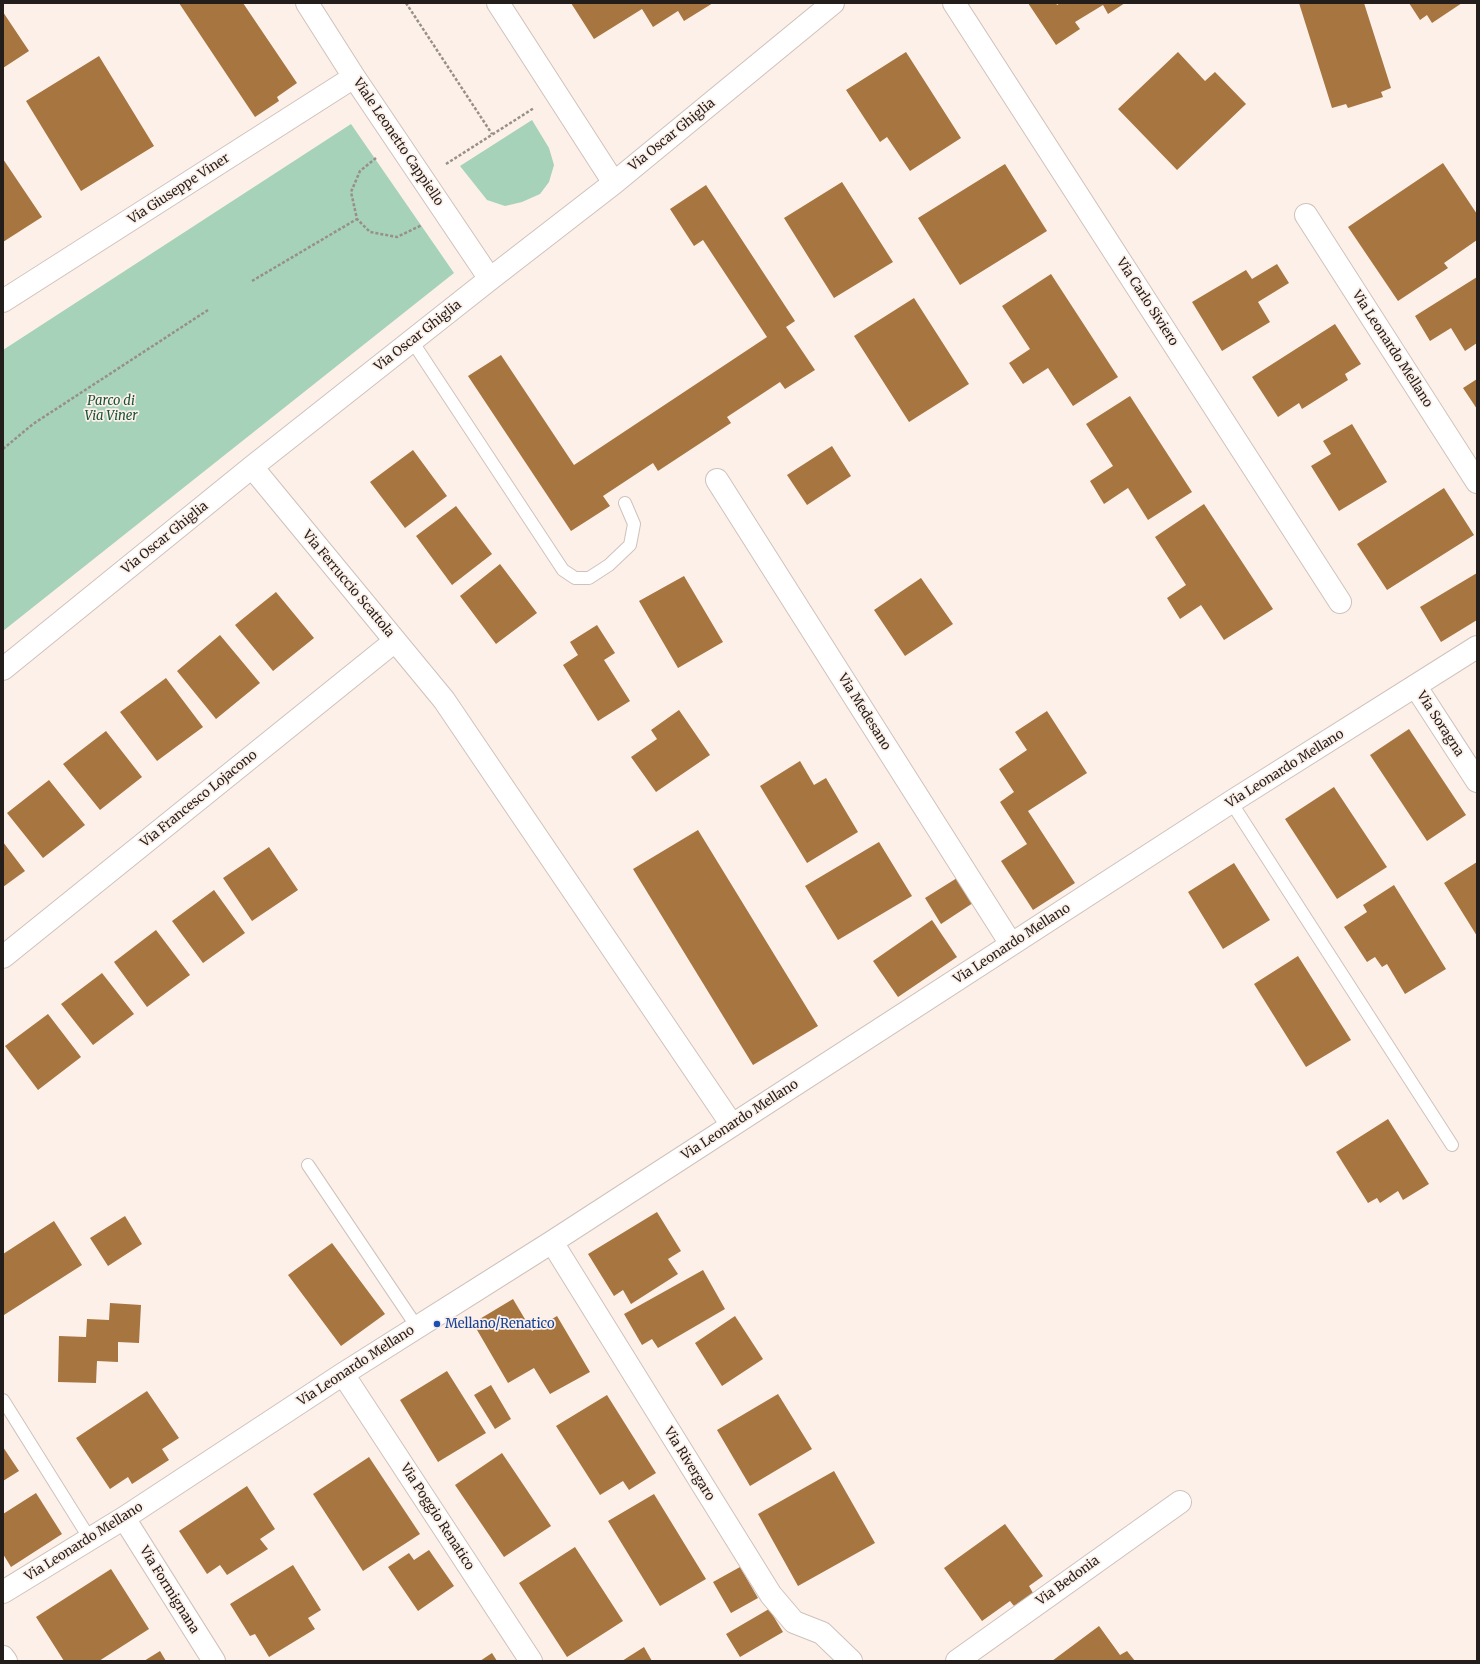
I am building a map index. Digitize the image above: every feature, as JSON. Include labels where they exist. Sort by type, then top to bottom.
[{"type":"street","name":"Viale Leonetto Cappiello","points":[[307,3],[354,77],[490,279]]},
{"type":"street","points":[[498,3],[614,183]]},
{"type":"street","name":"Via Oscar Ghiglia","points":[[3,669],[252,467],[614,183],[833,3]]},
{"type":"street","name":"Via Carlo Siviero","points":[[954,3],[1340,602]]},
{"type":"street","name":"Via Giuseppe Viner","points":[[3,301],[354,77]]},
{"type":"street","name":"Via Leonardo Mellano","points":[[1306,215],[1477,482]]},
{"type":"street","name":"Via Ferruccio Scattola","points":[[252,467],[444,700],[732,1125]]},
{"type":"street","name":"Via Medesano","points":[[717,480],[1011,944]]},
{"type":"street","name":"Via Francesco Lojacono","points":[[3,957],[395,641]]},
{"type":"street","name":"Via Leonardo Mellano","points":[[3,1592],[124,1518],[343,1374],[552,1242],[1231,802],[1416,687],[1477,647]]},
{"type":"street","name":"Via Soragna","points":[[1416,687],[1477,781]]},
{"type":"street","name":"Via Rivergaro","points":[[552,1242],[770,1595],[794,1622],[822,1632],[851,1661]]},
{"type":"street","name":"Via Poggio Renatico","points":[[343,1374],[531,1661]]},
{"type":"street","name":"Via Bedonia","points":[[957,1661],[1180,1502]]},
{"type":"street","name":"Via Formignana","points":[[124,1518],[214,1661]]},
{"type":"street","points":[[3,1657],[6,1661]]},
{"type":"lane","points":[[412,341],[563,570],[575,578],[590,578],[609,565],[630,545],[634,524],[625,503]]},
{"type":"lane","points":[[1231,802],[1452,1145]]},
{"type":"lane","points":[[308,1165],[417,1327]]},
{"type":"lane","points":[[3,1400],[90,1539]]},
{"type":"path","points":[[406,3],[492,134]]},
{"type":"path","points":[[423,178],[557,94]]},
{"type":"path","points":[[397,141],[360,171],[351,192],[357,219],[370,232],[396,237],[415,229],[444,210]]},
{"type":"path","points":[[252,281],[357,219]]},
{"type":"path","points":[[3,449],[32,424],[208,310]]},
{"type":"green space","points":[[532,120],[549,148],[554,165],[549,182],[540,194],[522,202],[505,206],[487,200],[460,166]]},
{"type":"green space","name":"Parco di Via Viner","points":[[351,124],[454,273],[3,631],[3,350]]},
{"type":"building","points":[[179,3],[243,3],[297,83],[277,97],[279,101],[255,117]]},
{"type":"building","points":[[571,3],[713,3],[684,21],[678,11],[653,27],[642,9],[594,39]]},
{"type":"building","points":[[1028,3],[1056,3],[1057,5],[1060,3],[1125,3],[1108,14],[1103,5],[1075,22],[1080,29],[1056,45]]},
{"type":"building","points":[[1299,3],[1364,3],[1391,88],[1381,92],[1383,97],[1348,108],[1346,104],[1332,108]]},
{"type":"building","points":[[1409,3],[1462,3],[1432,23],[1427,15],[1420,20]]},
{"type":"building","points":[[3,12],[29,51],[3,68]]},
{"type":"building","points":[[906,52],[961,138],[910,171],[887,137],[880,142],[846,90]]},
{"type":"building","points":[[1178,52],[1205,81],[1215,72],[1246,104],[1177,170],[1118,109]]},
{"type":"building","points":[[99,56],[154,146],[81,191],[26,101]]},
{"type":"building","points":[[3,159],[42,217],[3,242]]},
{"type":"building","points":[[1443,163],[1477,214],[1477,240],[1444,263],[1448,268],[1398,301],[1348,227]]},
{"type":"building","points":[[1005,164],[1047,231],[960,285],[918,218]]},
{"type":"building","points":[[842,182],[893,262],[834,298],[784,218]]},
{"type":"building","points":[[706,185],[795,321],[786,327],[815,370],[785,389],[780,382],[727,417],[731,423],[658,471],[653,463],[603,496],[610,506],[571,531],[468,376],[501,355],[574,465],[767,337],[703,240],[694,246],[670,209]]},
{"type":"building","points":[[1277,264],[1289,283],[1258,302],[1270,322],[1222,351],[1192,302],[1246,270],[1252,279]]},
{"type":"building","points":[[1051,274],[1118,377],[1073,406],[1048,368],[1023,384],[1009,363],[1030,349],[1002,306]]},
{"type":"building","points":[[1477,277],[1477,343],[1465,351],[1451,328],[1430,341],[1415,316]]},
{"type":"building","points":[[914,298],[969,384],[909,422],[854,336]]},
{"type":"building","points":[[1335,324],[1361,364],[1345,374],[1348,380],[1302,409],[1299,403],[1278,417],[1252,377]]},
{"type":"building","points":[[1477,379],[1477,409],[1463,388]]},
{"type":"building","points":[[1130,396],[1192,492],[1148,520],[1128,488],[1104,504],[1090,481],[1113,466],[1086,424]]},
{"type":"building","points":[[1352,424],[1387,482],[1339,511],[1311,466],[1331,454],[1323,441]]},
{"type":"building","points":[[832,446],[851,476],[807,505],[787,475]]},
{"type":"building","points":[[413,450],[447,496],[405,528],[370,482]]},
{"type":"building","points":[[1444,488],[1474,535],[1387,590],[1357,544]]},
{"type":"building","points":[[1204,504],[1273,609],[1224,640],[1201,605],[1180,619],[1167,598],[1186,585],[1155,537]]},
{"type":"building","points":[[456,506],[492,554],[452,585],[416,536]]},
{"type":"building","points":[[500,564],[537,613],[496,644],[460,596]]},
{"type":"building","points":[[1477,573],[1477,620],[1441,642],[1420,607]]},
{"type":"building","points":[[684,576],[723,642],[678,668],[639,601]]},
{"type":"building","points":[[921,578],[953,624],[905,656],[874,610]]},
{"type":"building","points":[[276,592],[314,638],[273,671],[235,625]]},
{"type":"building","points":[[597,625],[615,653],[604,660],[630,701],[598,721],[563,665],[578,655],[570,642]]},
{"type":"building","points":[[220,635],[260,683],[216,719],[177,671]]},
{"type":"building","points":[[166,678],[203,727],[157,761],[120,712]]},
{"type":"building","points":[[679,710],[710,755],[656,792],[631,757],[657,739],[651,730]]},
{"type":"building","points":[[1047,711],[1087,773],[1028,811],[1075,883],[1033,910],[1001,861],[1027,844],[1000,802],[1014,792],[999,769],[1027,750],[1015,732]]},
{"type":"building","points":[[1409,729],[1466,815],[1427,841],[1370,755]]},
{"type":"building","points":[[106,731],[142,777],[100,810],[63,764]]},
{"type":"building","points":[[800,761],[814,785],[826,778],[858,832],[807,863],[760,786]]},
{"type":"building","points":[[49,780],[85,825],[43,858],[7,813]]},
{"type":"building","points":[[1334,787],[1387,867],[1337,899],[1285,819]]},
{"type":"building","points":[[698,830],[818,1026],[753,1065],[633,869]]},
{"type":"building","points":[[3,842],[25,871],[3,887]]},
{"type":"building","points":[[879,842],[912,896],[838,940],[805,886]]},
{"type":"building","points":[[269,847],[298,890],[252,921],[223,878]]},
{"type":"building","points":[[1477,862],[1477,936],[1444,883]]},
{"type":"building","points":[[1234,863],[1270,920],[1223,949],[1188,892]]},
{"type":"building","points":[[957,878],[973,903],[941,924],[925,898]]},
{"type":"building","points":[[1394,885],[1446,969],[1405,994],[1387,964],[1382,967],[1375,957],[1367,962],[1344,927],[1367,912],[1363,905]]},
{"type":"building","points":[[214,890],[245,933],[203,963],[172,921]]},
{"type":"building","points":[[932,920],[957,957],[898,997],[873,961]]},
{"type":"building","points":[[156,930],[190,975],[147,1007],[114,962]]},
{"type":"building","points":[[1298,956],[1351,1040],[1306,1067],[1254,984]]},
{"type":"building","points":[[102,973],[134,1014],[93,1045],[61,1004]]},
{"type":"building","points":[[48,1014],[81,1057],[38,1090],[5,1046]]},
{"type":"building","points":[[1388,1119],[1429,1184],[1403,1200],[1398,1191],[1380,1203],[1377,1198],[1368,1203],[1336,1152]]},
{"type":"building","points":[[657,1212],[681,1251],[668,1259],[678,1274],[631,1304],[623,1290],[614,1296],[588,1254]]},
{"type":"building","points":[[125,1216],[142,1244],[108,1266],[90,1238]]},
{"type":"building","points":[[54,1221],[82,1265],[4,1315],[3,1254]]},
{"type":"building","points":[[332,1243],[385,1314],[341,1346],[288,1275]]},
{"type":"building","points":[[703,1270],[725,1309],[658,1348],[652,1339],[642,1345],[624,1314]]},
{"type":"building","points":[[513,1299],[532,1331],[557,1316],[590,1372],[550,1394],[534,1368],[508,1383],[473,1323]]},
{"type":"building","points":[[110,1303],[141,1305],[139,1343],[118,1342],[118,1362],[97,1361],[96,1383],[58,1382],[59,1336],[86,1337],[87,1319],[109,1320]]},
{"type":"building","points":[[735,1316],[763,1359],[722,1386],[695,1343]]},
{"type":"building","points":[[447,1371],[486,1433],[438,1462],[400,1400]]},
{"type":"building","points":[[491,1385],[511,1419],[495,1429],[474,1395]]},
{"type":"building","points":[[147,1391],[179,1438],[162,1449],[169,1460],[132,1484],[128,1477],[110,1489],[76,1438]]},
{"type":"building","points":[[778,1394],[812,1449],[750,1486],[717,1430]]},
{"type":"building","points":[[607,1395],[656,1473],[629,1490],[623,1481],[600,1495],[556,1426]]},
{"type":"building","points":[[3,1447],[19,1471],[3,1481]]},
{"type":"building","points":[[502,1453],[551,1526],[504,1557],[455,1485]]},
{"type":"building","points":[[369,1457],[420,1534],[363,1571],[313,1494]]},
{"type":"building","points":[[834,1471],[875,1543],[798,1586],[758,1514]]},
{"type":"building","points":[[247,1486],[275,1529],[260,1539],[268,1549],[227,1575],[220,1565],[207,1574],[179,1531]]},
{"type":"building","points":[[36,1493],[62,1534],[11,1567],[3,1554],[3,1514]]},
{"type":"building","points":[[654,1494],[706,1579],[660,1606],[608,1521]]},
{"type":"building","points":[[1005,1524],[1043,1576],[1029,1586],[1033,1593],[1014,1606],[1010,1601],[982,1621],[944,1568]]},
{"type":"building","points":[[575,1547],[623,1621],[567,1657],[519,1583]]},
{"type":"building","points":[[429,1550],[454,1586],[418,1611],[388,1567],[409,1553],[414,1560]]},
{"type":"building","points":[[293,1565],[321,1610],[308,1618],[315,1629],[269,1657],[255,1634],[250,1636],[230,1604]]},
{"type":"building","points":[[740,1567],[758,1598],[731,1613],[713,1582]]},
{"type":"building","points":[[111,1569],[149,1629],[99,1661],[64,1661],[36,1617]]},
{"type":"building","points":[[769,1609],[783,1632],[740,1657],[726,1634]]},
{"type":"building","points":[[1099,1626],[1120,1655],[1127,1651],[1135,1661],[1052,1661]]},
{"type":"building","points":[[644,1647],[652,1661],[622,1661]]},
{"type":"building","points":[[160,1651],[166,1661],[144,1661]]},
{"type":"building","points":[[492,1653],[497,1661],[480,1661]]},
{"type":"place","name":"Mellano/Renatico","points":[[437,1324]]}]
